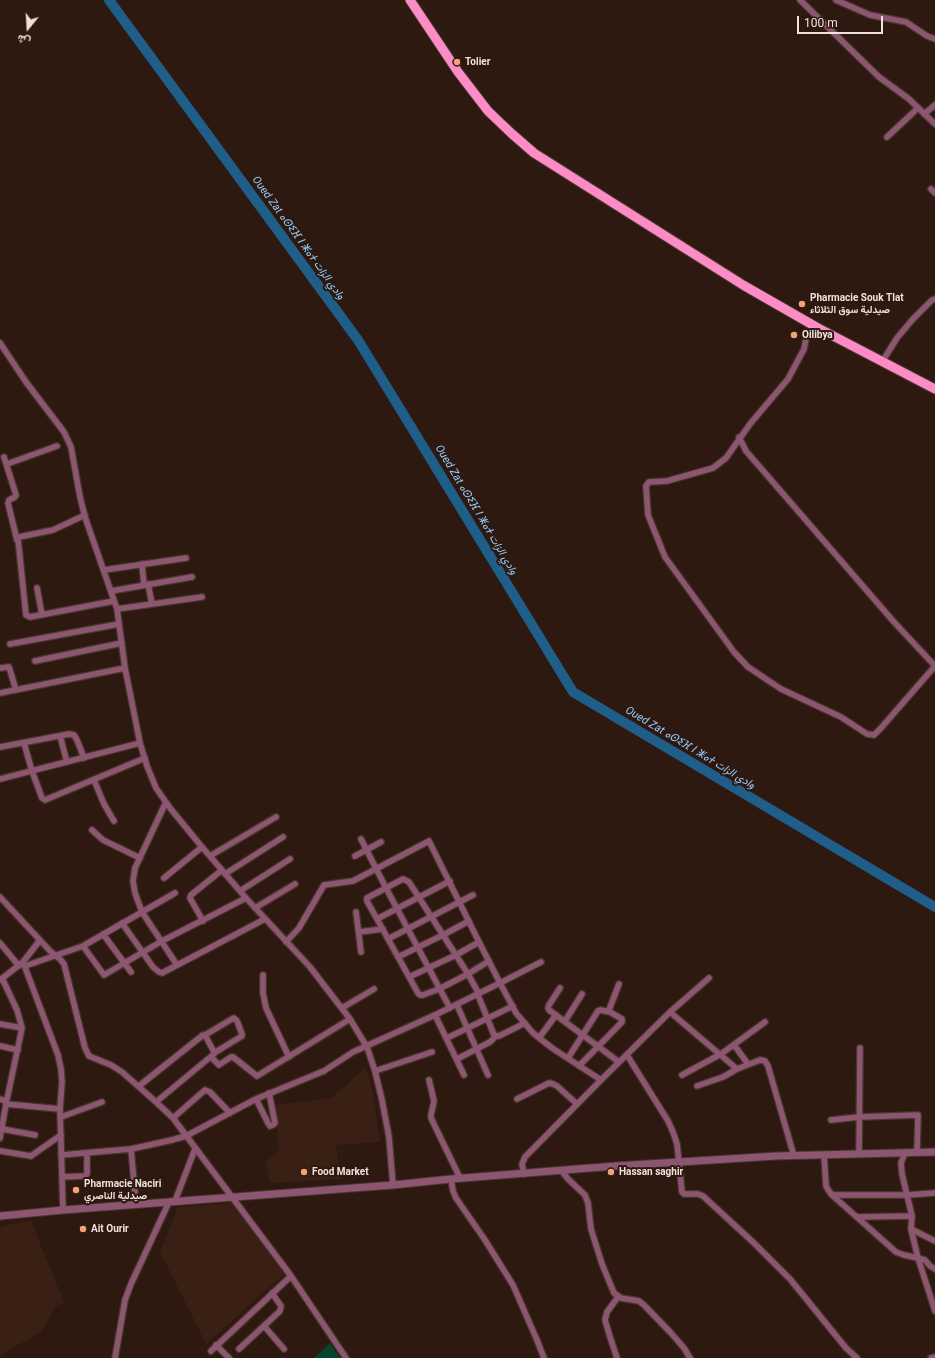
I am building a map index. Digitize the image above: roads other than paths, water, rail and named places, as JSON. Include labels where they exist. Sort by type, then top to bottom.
[{"type":"main road","points":[[410,0],[458,72],[488,111],[510,133],[534,153],[743,284],[805,320],[935,390]]},
{"type":"street","points":[[800,0],[879,77],[909,99],[935,124]]},
{"type":"street","points":[[836,0],[870,15],[906,22],[927,36],[935,39]]},
{"type":"street","points":[[924,114],[935,105]]},
{"type":"street","points":[[887,137],[918,108]]},
{"type":"street","points":[[882,362],[897,338],[913,319],[932,300],[935,299]]},
{"type":"street","points":[[739,437],[746,451],[889,616],[935,666],[874,735],[866,734],[841,717],[781,688],[748,667],[734,652],[665,557],[648,515],[646,486],[649,482],[667,481],[713,468],[726,458],[739,437],[788,379],[804,349],[806,338]]},
{"type":"street","points":[[0,343],[26,382],[64,432],[71,447],[85,515],[117,609],[125,668],[140,743],[156,788],[202,847],[246,898],[310,967],[350,1019],[367,1047],[375,1071],[389,1137],[393,1185]]},
{"type":"street","points":[[7,464],[57,446]]},
{"type":"street","points":[[4,457],[16,495],[9,500],[8,503],[17,540],[26,615],[30,617],[114,602]]},
{"type":"street","points":[[17,540],[19,537],[53,530],[85,515]]},
{"type":"street","points":[[104,570],[186,558]]},
{"type":"street","points":[[142,564],[152,604]]},
{"type":"street","points":[[111,591],[192,577]]},
{"type":"street","points":[[37,588],[42,615]]},
{"type":"street","points":[[117,609],[202,597]]},
{"type":"street","points":[[10,644],[119,624]]},
{"type":"street","points":[[35,661],[122,643]]},
{"type":"street","points":[[0,668],[9,667],[16,690]]},
{"type":"street","points":[[0,693],[125,668]]},
{"type":"street","points":[[0,748],[70,734],[77,740],[84,758]]},
{"type":"street","points":[[60,736],[67,762]]},
{"type":"street","points":[[24,743],[32,771],[42,798],[45,800],[145,758]]},
{"type":"street","points":[[0,779],[140,743]]},
{"type":"street","points":[[94,780],[104,804],[114,821]]},
{"type":"street","points":[[166,802],[135,868],[133,881],[135,893],[142,912],[177,965]]},
{"type":"street","points":[[210,856],[276,817]]},
{"type":"street","points":[[92,830],[102,840],[140,858]]},
{"type":"street","points":[[203,920],[190,898],[192,895],[224,872],[283,837]]},
{"type":"street","points":[[361,839],[417,948],[450,1008]]},
{"type":"street","points":[[286,942],[299,928],[324,885],[353,881],[429,841],[512,1006],[539,1038],[601,1080]]},
{"type":"street","points":[[355,856],[381,842]]},
{"type":"street","points":[[164,878],[202,847]]},
{"type":"street","points":[[240,891],[290,859]]},
{"type":"street","points":[[489,961],[468,974],[439,989],[420,995],[366,899],[403,879],[409,882],[468,974],[478,994],[492,1031],[496,1036]]},
{"type":"street","points":[[377,919],[420,898],[450,881]]},
{"type":"street","points":[[255,908],[295,884]]},
{"type":"street","points":[[22,964],[55,956],[83,946],[175,893]]},
{"type":"street","points":[[388,939],[472,895]]},
{"type":"street","points":[[0,897],[64,964],[85,1048],[89,1056],[111,1064],[139,1086],[173,1118],[291,1276],[346,1358]]},
{"type":"street","points":[[83,946],[104,974],[162,941],[246,898]]},
{"type":"street","points":[[356,912],[361,952]]},
{"type":"street","points":[[122,923],[153,967],[162,973],[265,919]]},
{"type":"street","points":[[398,957],[469,921]]},
{"type":"street","points":[[359,932],[383,929]]},
{"type":"street","points":[[103,934],[131,972]]},
{"type":"street","points":[[0,1138],[22,1028],[17,1010],[1,979],[22,964],[40,940]]},
{"type":"street","points":[[409,976],[456,955],[479,942]]},
{"type":"street","points":[[0,943],[22,964],[58,1055],[62,1082],[60,1109],[63,1210]]},
{"type":"street","points":[[61,1155],[131,1149],[186,1136],[256,1099],[324,1071],[353,1052],[367,1047],[457,1005],[541,962]]},
{"type":"street","points":[[263,975],[263,993],[266,1008],[289,1057]]},
{"type":"street","points":[[524,1174],[522,1164],[525,1157],[670,1012],[709,978]]},
{"type":"street","points":[[610,1012],[609,1010],[619,984]]},
{"type":"street","points":[[560,988],[548,1008],[619,1062]]},
{"type":"street","points":[[342,1008],[374,989]]},
{"type":"street","points":[[565,1021],[582,994]]},
{"type":"street","points":[[457,1005],[488,1075]]},
{"type":"street","points":[[446,1038],[512,1006]]},
{"type":"street","points":[[568,1058],[598,1011],[610,1012],[620,1017],[622,1022],[579,1066]]},
{"type":"street","points":[[670,1012],[737,1069]]},
{"type":"street","points":[[435,1015],[464,1075]]},
{"type":"street","points":[[539,1038],[556,1015]]},
{"type":"street","points":[[139,1086],[203,1035],[234,1018],[237,1020],[242,1036],[213,1055],[156,1102]]},
{"type":"street","points":[[205,1035],[213,1055],[219,1065],[233,1057],[257,1076],[350,1019]]},
{"type":"street","points":[[682,1075],[721,1054],[765,1022]]},
{"type":"street","points":[[457,1059],[490,1042],[496,1036],[499,1036],[525,1023]]},
{"type":"street","points":[[0,1024],[22,1028]]},
{"type":"street","points":[[734,1045],[748,1064]]},
{"type":"street","points":[[0,1046],[18,1050]]},
{"type":"street","points":[[859,1154],[860,1048]]},
{"type":"street","points":[[375,1071],[432,1052]]},
{"type":"street","points":[[627,1055],[673,1132],[677,1144],[682,1192],[684,1194],[698,1194],[703,1196],[754,1243],[790,1279],[846,1348],[857,1358]]},
{"type":"street","points":[[697,1086],[723,1077],[748,1064],[763,1060],[768,1066],[794,1156]]},
{"type":"street","points":[[429,1080],[434,1101],[431,1118],[460,1178]]},
{"type":"street","points":[[517,1099],[549,1084],[553,1084],[577,1104]]},
{"type":"street","points":[[173,1118],[205,1090],[210,1092],[230,1113]]},
{"type":"street","points":[[256,1099],[268,1123],[270,1126],[273,1125],[276,1123],[269,1093]]},
{"type":"street","points":[[0,1099],[6,1102],[60,1109]]},
{"type":"street","points":[[61,1118],[102,1102]]},
{"type":"street","points":[[831,1120],[859,1117],[918,1115],[917,1152]]},
{"type":"street","points":[[2,1129],[35,1135]]},
{"type":"street","points":[[0,1151],[31,1156],[61,1135]]},
{"type":"street","points":[[115,1358],[125,1300],[131,1284],[172,1202],[195,1148]]},
{"type":"street","points":[[131,1149],[136,1204]]},
{"type":"street","points":[[62,1176],[84,1176],[87,1174],[87,1152]]},
{"type":"street","points":[[0,1215],[393,1185],[561,1170],[679,1162],[794,1156],[935,1152]]},
{"type":"street","points":[[905,1153],[901,1163],[902,1174],[912,1216],[911,1229],[918,1258],[935,1311]]},
{"type":"street","points":[[824,1155],[826,1186],[832,1195],[896,1252],[925,1260],[935,1269]]},
{"type":"street","points":[[561,1170],[585,1195],[588,1203],[591,1229],[602,1264],[614,1293],[618,1297],[639,1302],[644,1305],[671,1333],[684,1348],[690,1358]]},
{"type":"street","points":[[451,1179],[456,1198],[513,1284],[538,1340],[544,1358]]},
{"type":"street","points":[[832,1195],[907,1195],[935,1193]]},
{"type":"street","points":[[858,1217],[912,1216]]},
{"type":"street","points":[[911,1229],[935,1241]]},
{"type":"street","points":[[210,1351],[291,1276]]},
{"type":"street","points":[[239,1349],[280,1311],[280,1306],[272,1293]]},
{"type":"street","points":[[617,1358],[610,1340],[606,1320],[607,1312],[618,1297]]},
{"type":"street","points":[[264,1326],[284,1349]]},
{"type":"street","points":[[216,1345],[229,1358]]},
{"type":"street","points":[[931,1358],[935,1357]]},
{"type":"waterway","name":"Oued Zat ⴰⵙⵉⴼ ⵏ ⵥⴰⵜ وادي الزات","points":[[109,0],[358,340],[573,692],[935,907]]},
{"type":"place","name":"Tolier","points":[[457,62]]},
{"type":"place","name":"Pharmacie Souk Tlat صيدلية سوق الثلاثاء","points":[[802,304]]},
{"type":"place","name":"Oilibya","points":[[794,335]]},
{"type":"place","name":"Food Market","points":[[304,1172]]},
{"type":"place","name":"Hassan saghir","points":[[611,1172]]},
{"type":"place","name":"Pharmacie Naciri صيدلية الناصري","points":[[76,1190]]},
{"type":"place","name":"Ait Ourir","points":[[83,1229]]}]
